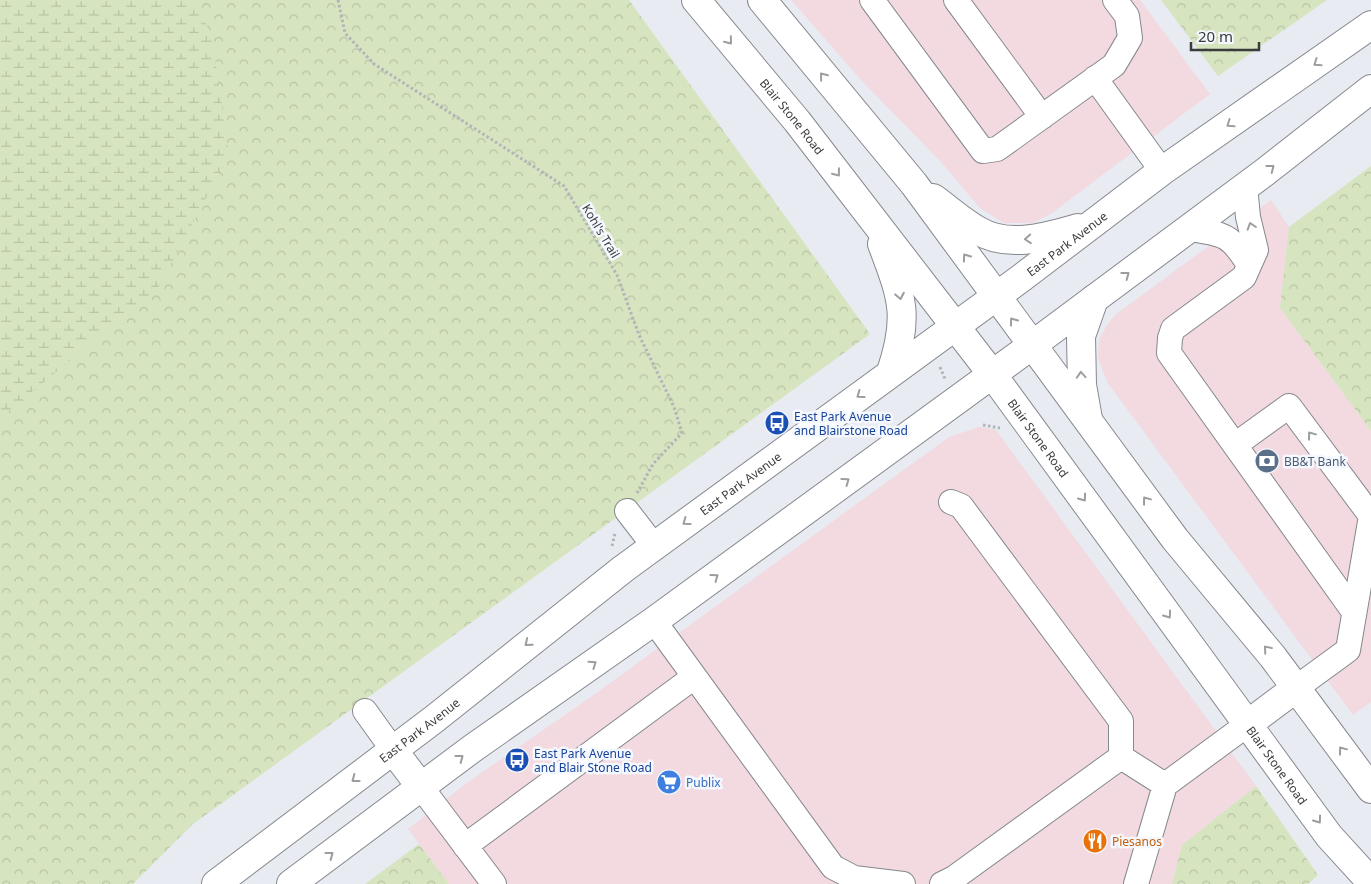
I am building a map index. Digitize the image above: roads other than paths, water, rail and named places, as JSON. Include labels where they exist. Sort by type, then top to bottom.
[{"type":"main road","points":[[762,0],[912,182],[1175,539],[1296,688],[1371,789]]},
{"type":"main road","name":"Blair Stone Road","points":[[699,1],[797,121],[956,325],[1330,836],[1371,882]]},
{"type":"main road","name":"East Park Avenue","points":[[216,884],[394,750],[654,546],[956,325],[1162,171],[1371,25]]},
{"type":"main road","points":[[291,884],[473,748],[654,621],[1031,346],[1189,229],[1371,90]]},
{"type":"main road","points":[[912,182],[978,231],[992,236],[1011,240],[1028,240],[1092,224]]},
{"type":"main road","points":[[872,217],[899,288],[903,312],[900,344],[891,372]]},
{"type":"main road","points":[[1089,423],[1082,385],[1080,350],[1081,336],[1094,299]]},
{"type":"main road","points":[[1248,724],[1296,688]]},
{"type":"main road","points":[[394,750],[421,787]]},
{"type":"lane","points":[[872,0],[982,151],[998,149],[1114,65],[1130,38],[1127,16],[1115,0]]},
{"type":"lane","points":[[956,0],[1042,117]]},
{"type":"lane","points":[[1095,78],[1162,171]]},
{"type":"lane","points":[[1245,186],[1248,217],[1256,250],[1244,277],[1173,329],[1169,353],[1354,612]]},
{"type":"lane","points":[[1189,229],[1226,236],[1237,245],[1249,265]]},
{"type":"lane","points":[[1235,445],[1289,406],[1371,516],[1348,650],[1296,688]]},
{"type":"lane","points":[[951,502],[961,506],[1121,721],[1121,757]]},
{"type":"lane","points":[[627,511],[654,546]]},
{"type":"lane","points":[[654,621],[834,867],[854,878],[903,884]]},
{"type":"lane","points":[[466,846],[694,677]]},
{"type":"lane","points":[[365,711],[394,750]]},
{"type":"lane","points":[[1136,884],[1166,785],[1248,724]]},
{"type":"lane","points":[[1121,757],[1166,785]]},
{"type":"lane","points":[[942,884],[954,878],[1121,757]]},
{"type":"lane","points":[[421,787],[494,884]]},
{"type":"place","name":"East Park Avenue and Blairstone Road","points":[[777,423]]},
{"type":"place","name":"BB&T Bank","points":[[1267,461]]},
{"type":"place","name":"East Park Avenue and Blair Stone Road","points":[[517,760]]},
{"type":"place","name":"Publix","points":[[669,782]]},
{"type":"place","name":"Piesanos","points":[[1095,841]]}]
